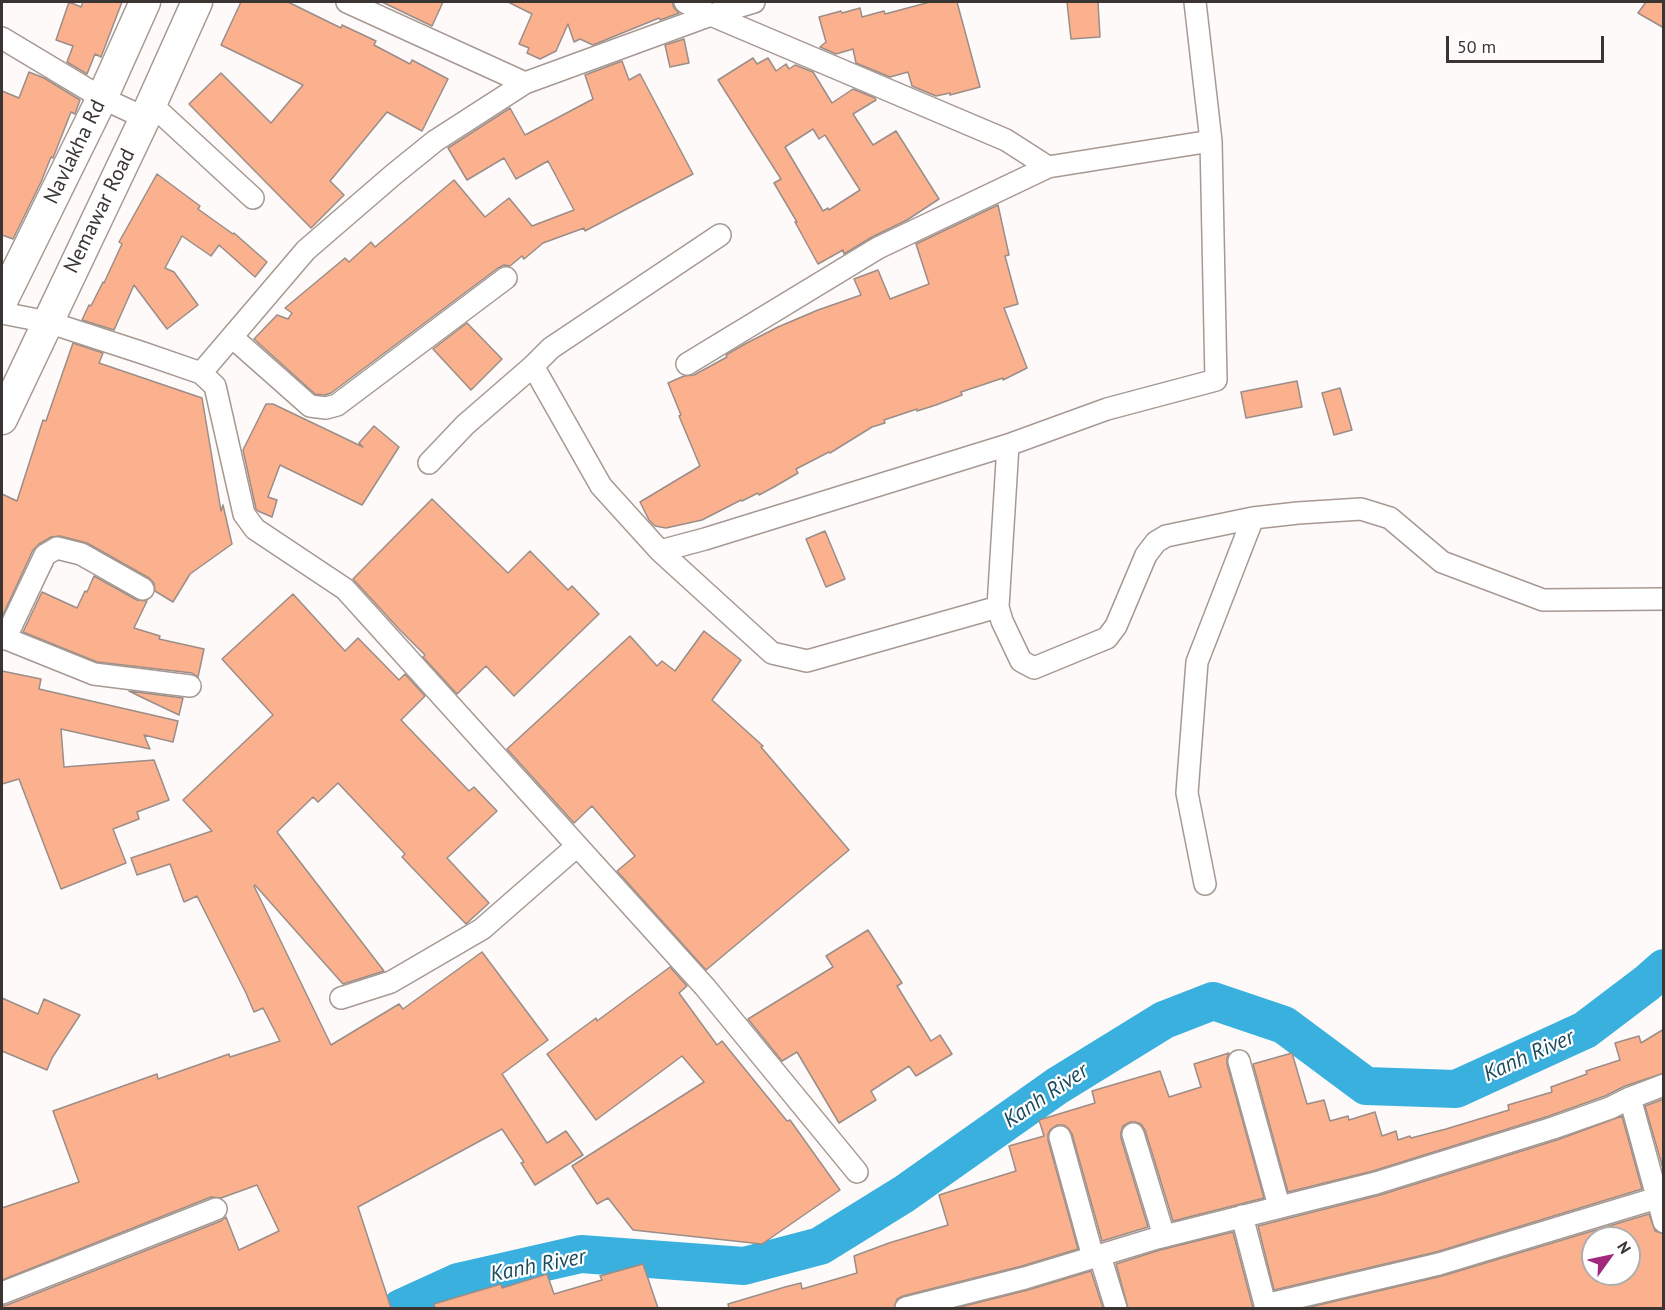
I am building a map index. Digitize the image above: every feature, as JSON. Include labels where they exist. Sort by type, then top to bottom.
[{"type":"main road","name":"Navlakha Rd","points":[[2,301],[102,98],[145,2]]},
{"type":"main road","name":"Nemawar Road","points":[[2,419],[197,2]]},
{"type":"street","points":[[346,2],[525,83]]},
{"type":"street","points":[[685,2],[1006,140],[1048,167]]},
{"type":"street","points":[[201,373],[306,250],[435,141],[525,83],[711,15],[754,2]]},
{"type":"street","points":[[660,551],[1008,445],[1107,409],[1216,380],[1211,141],[1195,2]]},
{"type":"street","points":[[2,38],[102,98],[148,111],[254,198]]},
{"type":"street","points":[[687,364],[878,248],[1048,167],[1211,141]]},
{"type":"street","points":[[429,463],[465,425],[551,348],[720,234]]},
{"type":"street","points":[[232,337],[310,406],[326,408],[337,405],[506,278]]},
{"type":"street","points":[[2,313],[48,322],[201,373],[214,386],[244,514],[255,529],[345,590],[705,987],[857,1172]]},
{"type":"street","points":[[532,366],[601,486],[660,551],[771,653],[807,661],[998,607]]},
{"type":"street","points":[[1008,445],[998,607],[1002,621],[1021,661],[1034,668],[1107,638],[1116,627],[1146,555],[1156,542],[1166,536],[1253,518],[1298,513],[1361,509],[1390,518],[1442,562],[1543,600],[1664,599]]},
{"type":"street","points":[[1205,884],[1187,793],[1197,662],[1253,518]]},
{"type":"street","points":[[143,589],[81,554],[57,548],[45,555],[3,638],[94,674],[190,686]]},
{"type":"street","points":[[341,998],[391,982],[482,929],[577,846]]},
{"type":"street","points":[[1239,1060],[1279,1206]]},
{"type":"street","points":[[906,1308],[1025,1278],[1164,1236],[1376,1183],[1542,1132],[1610,1108],[1664,1085]]},
{"type":"street","points":[[1630,1098],[1664,1222]]},
{"type":"street","points":[[1133,1134],[1164,1236]]},
{"type":"street","points":[[1060,1137],[1097,1256],[1116,1308]]},
{"type":"street","points":[[1242,1216],[1265,1306],[1438,1264],[1657,1198]]},
{"type":"street","points":[[2,1293],[216,1209]]},
{"type":"building","points":[[69,2],[81,7],[83,2],[122,2],[101,57],[95,54],[87,74],[67,62],[73,46],[56,40]]},
{"type":"building","points":[[241,2],[288,2],[341,28],[342,25],[376,41],[374,45],[410,64],[412,60],[448,79],[422,131],[387,112],[330,181],[344,195],[311,228],[189,104],[221,73],[271,123],[303,85],[221,45]]},
{"type":"building","points":[[382,2],[443,2],[432,26]]},
{"type":"building","points":[[508,2],[672,2],[679,13],[660,20],[659,18],[593,45],[580,39],[574,42],[568,24],[556,51],[540,59],[527,53],[529,48],[519,44],[532,14]]},
{"type":"building","points":[[930,2],[957,2],[980,87],[950,95],[950,93],[936,96],[912,86],[908,72],[890,77],[856,63],[853,49],[836,54],[820,47],[826,42],[819,17],[860,8],[862,17],[884,11],[885,14]]},
{"type":"building","points":[[1067,2],[1098,2],[1100,37],[1071,39]]},
{"type":"building","points":[[1646,2],[1664,2],[1664,28],[1638,13]]},
{"type":"building","points":[[684,39],[689,63],[670,67],[665,45]]},
{"type":"building","points":[[753,58],[757,64],[768,58],[776,71],[786,64],[789,69],[795,65],[813,72],[832,103],[853,89],[875,98],[876,100],[853,114],[873,145],[896,131],[939,199],[907,220],[844,254],[843,250],[818,264],[774,183],[781,179],[718,80]],"holes":[[[813,129],[819,139],[825,135],[860,190],[829,210],[828,208],[823,211],[785,147]]]},
{"type":"building","points":[[622,61],[629,80],[640,74],[693,174],[585,231],[584,228],[543,243],[524,259],[522,256],[510,266],[504,265],[498,268],[331,393],[315,394],[254,339],[277,315],[288,319],[292,313],[285,308],[345,258],[349,262],[371,242],[375,247],[454,180],[485,217],[509,198],[532,226],[574,210],[548,161],[516,179],[504,158],[467,180],[448,148],[510,108],[525,135],[593,99],[585,75]]},
{"type":"building","points":[[29,72],[44,78],[80,100],[75,114],[71,112],[53,158],[51,157],[13,239],[2,235],[2,91],[19,98]]},
{"type":"building","points":[[157,174],[200,206],[198,209],[234,233],[267,262],[255,277],[219,245],[211,256],[182,236],[165,268],[174,272],[198,305],[167,329],[134,285],[114,330],[82,320],[104,283],[122,244],[119,242]]},
{"type":"building","points":[[998,205],[1009,255],[1005,256],[1018,304],[1004,308],[1027,368],[1003,380],[1003,378],[961,392],[962,395],[936,405],[884,420],[885,423],[872,427],[830,453],[796,469],[798,473],[774,487],[759,495],[758,493],[741,500],[702,520],[666,528],[655,526],[649,520],[640,502],[700,466],[668,383],[684,376],[694,375],[778,327],[861,295],[854,279],[878,270],[890,299],[929,284],[916,244]]},
{"type":"building","points":[[467,323],[502,359],[471,390],[433,349]]},
{"type":"building","points":[[73,343],[103,353],[99,363],[202,398],[221,511],[223,505],[232,544],[190,574],[173,602],[155,591],[154,583],[149,578],[87,543],[60,536],[51,537],[33,550],[2,617],[2,494],[17,501],[43,420],[46,421]]},
{"type":"building","points":[[1297,381],[1302,407],[1246,418],[1241,392]]},
{"type":"building","points":[[1340,388],[1352,430],[1334,435],[1322,393]]},
{"type":"building","points":[[266,404],[273,404],[363,447],[359,443],[374,426],[399,447],[362,505],[280,465],[268,497],[277,500],[272,517],[256,509],[243,450]]},
{"type":"building","points":[[432,499],[508,573],[530,551],[568,590],[572,586],[599,614],[514,696],[486,666],[457,694],[423,657],[425,655],[353,579]]},
{"type":"building","points":[[825,531],[845,579],[826,587],[806,539]]},
{"type":"building","points":[[94,576],[137,600],[147,601],[134,628],[160,636],[159,639],[204,649],[198,677],[192,673],[97,662],[23,632],[42,592],[77,608]]},
{"type":"building","points":[[293,594],[345,651],[358,638],[399,680],[405,674],[425,696],[401,720],[469,791],[474,787],[497,811],[447,858],[489,903],[466,924],[402,857],[405,854],[338,783],[318,802],[313,797],[277,832],[384,971],[343,984],[254,886],[331,1045],[399,1004],[403,1009],[482,952],[548,1040],[502,1074],[547,1143],[566,1131],[583,1155],[535,1185],[521,1163],[524,1162],[502,1129],[358,1207],[391,1308],[2,1308],[2,1306],[221,1221],[226,1217],[239,1250],[279,1231],[257,1185],[221,1198],[211,1197],[2,1280],[2,1208],[79,1182],[53,1111],[157,1074],[158,1079],[229,1054],[230,1057],[280,1041],[263,1008],[254,1012],[197,896],[184,902],[170,864],[137,875],[131,858],[212,831],[183,800],[273,715],[222,659]]},
{"type":"building","points":[[704,631],[741,660],[712,700],[763,746],[761,747],[849,850],[706,970],[617,871],[635,856],[592,806],[574,823],[507,749],[630,636],[657,666],[662,661],[675,671]]},
{"type":"building","points":[[2,671],[41,679],[39,689],[178,721],[173,742],[144,735],[150,749],[61,729],[64,767],[154,760],[169,800],[137,812],[139,819],[113,829],[126,863],[61,889],[19,779],[2,784]]},
{"type":"building","points":[[129,691],[183,698],[179,715],[139,696]]},
{"type":"building","points":[[868,930],[902,983],[897,986],[931,1041],[940,1035],[952,1054],[916,1076],[909,1066],[871,1091],[876,1100],[839,1123],[797,1052],[782,1061],[748,1019],[833,967],[826,956]]},
{"type":"building","points":[[670,967],[687,986],[679,993],[717,1045],[722,1041],[787,1121],[790,1120],[840,1190],[762,1244],[633,1230],[608,1198],[597,1204],[572,1166],[704,1082],[682,1056],[596,1120],[547,1054],[596,1018],[597,1021]]},
{"type":"building","points":[[2,998],[38,1014],[44,999],[80,1015],[52,1058],[47,1070],[2,1051]]},
{"type":"building","points":[[1664,1029],[1664,1073],[1549,1116],[1373,1171],[1288,1192],[1253,1064],[1292,1053],[1307,1104],[1324,1100],[1330,1121],[1348,1116],[1349,1120],[1375,1112],[1382,1136],[1396,1131],[1398,1140],[1446,1129],[1509,1110],[1508,1105],[1552,1092],[1551,1087],[1587,1074],[1586,1071],[1620,1060],[1615,1043],[1639,1036],[1641,1043]]},
{"type":"building","points":[[1229,1053],[1227,1064],[1264,1198],[1173,1221],[1145,1130],[1141,1124],[1130,1122],[1123,1126],[1121,1138],[1148,1227],[1102,1241],[1072,1134],[1064,1125],[1057,1125],[1048,1134],[1048,1140],[1078,1249],[1022,1266],[903,1296],[897,1299],[894,1308],[729,1308],[728,1304],[785,1287],[801,1283],[802,1289],[857,1273],[854,1256],[948,1225],[939,1195],[1016,1171],[1009,1146],[1044,1136],[1039,1120],[1095,1103],[1092,1091],[1160,1071],[1169,1097],[1201,1087],[1194,1064]]},
{"type":"building","points":[[1664,1099],[1664,1172],[1645,1106]]},
{"type":"building","points":[[1622,1116],[1642,1189],[1436,1252],[1274,1290],[1258,1226],[1380,1195],[1557,1140]]},
{"type":"building","points":[[1649,1214],[1655,1231],[1664,1234],[1664,1308],[1306,1308],[1442,1276],[1581,1234],[1581,1286],[1641,1286],[1641,1226],[1609,1226]]},
{"type":"building","points":[[1233,1232],[1253,1308],[1128,1308],[1116,1264],[1160,1250]]},
{"type":"building","points":[[643,1264],[658,1308],[435,1308],[434,1304],[501,1284],[502,1288],[547,1274],[554,1294],[602,1280],[600,1276]]},
{"type":"building","points":[[1091,1271],[1103,1308],[956,1308],[1028,1290]]},
{"type":"waterway","name":"Kanh River","points":[[401,1308],[458,1282],[581,1254],[744,1266],[820,1246],[904,1194],[1057,1086],[1164,1020],[1213,1001],[1284,1025],[1366,1086],[1456,1089],[1585,1030],[1664,968]]}]
